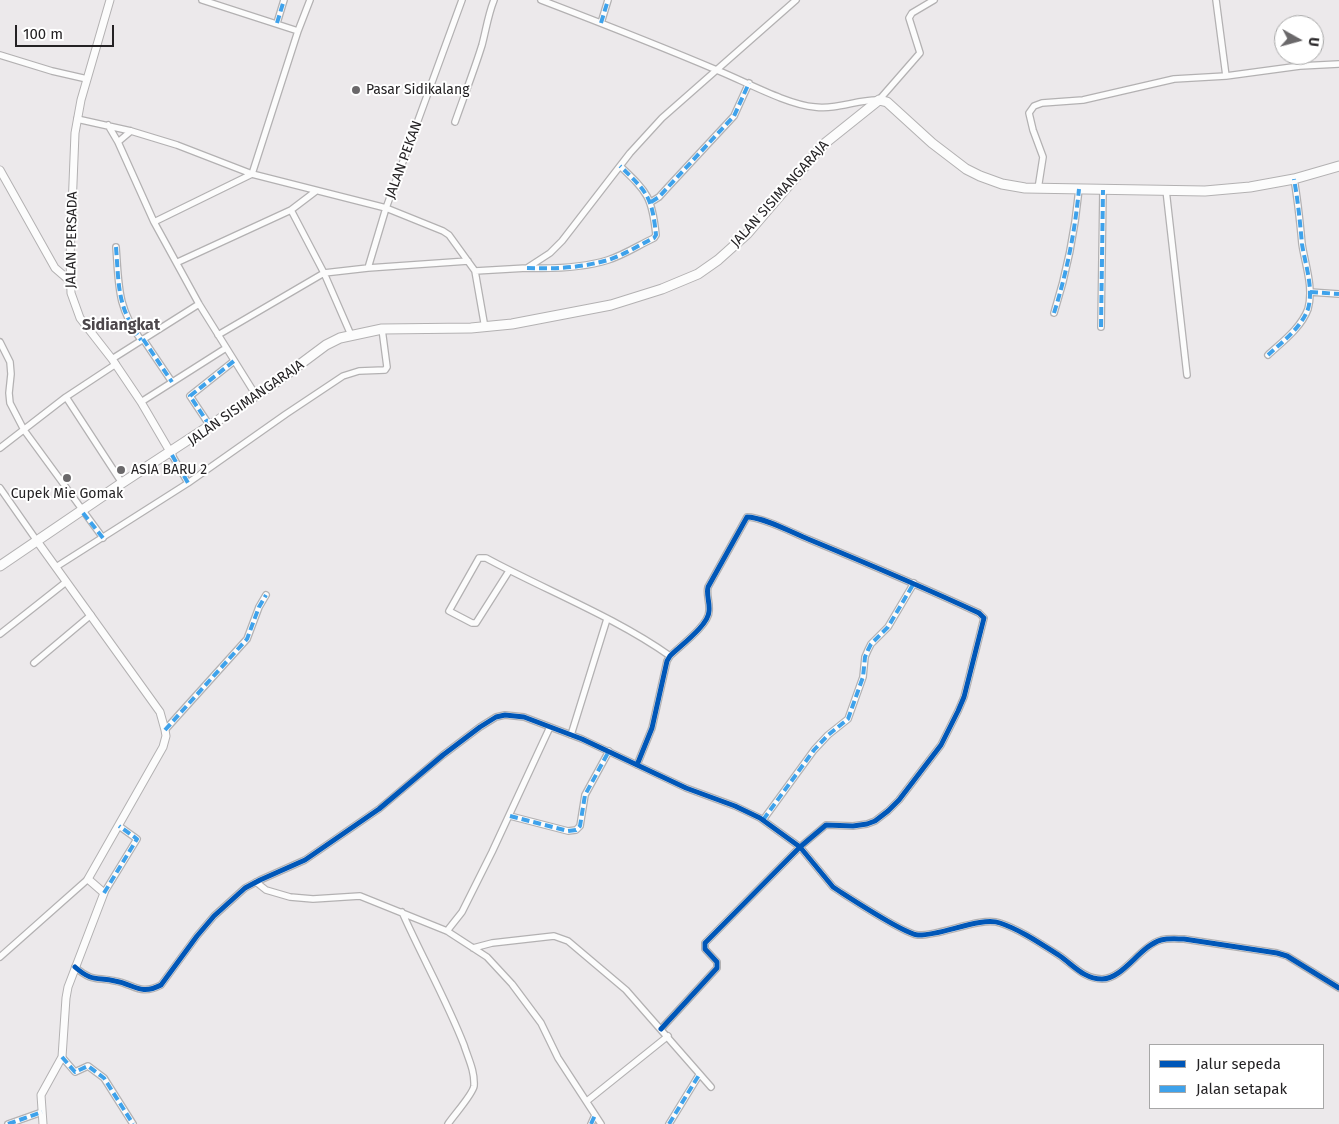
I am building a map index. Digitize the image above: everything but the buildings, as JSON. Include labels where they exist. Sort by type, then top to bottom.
[{"type":"highway","points":[[879,100],[887,102],[932,143],[966,169],[1002,184],[1038,189],[1205,191],[1294,179],[1339,166]]},
{"type":"highway","name":"JALAN SISIMANGARAJA","points":[[82,512],[122,483],[171,454],[210,426],[257,397],[326,345],[340,338],[382,331],[487,327],[574,313],[611,304],[684,281],[698,274],[718,260],[747,234],[824,144],[879,100]]},
{"type":"highway","name":"JALAN SISIMANGARAJA","points":[[0,566],[257,397],[336,342],[382,331]]},
{"type":"highway","name":"JALAN SISIMANGARAJA","points":[[0,570],[38,542]]},
{"type":"street","name":"JALAN PERSADA","points":[[110,0],[87,79],[74,133],[70,258],[71,293],[80,318],[114,361],[141,402],[171,454]]},
{"type":"street","points":[[202,0],[298,31]]},
{"type":"street","points":[[277,23],[284,0]]},
{"type":"street","points":[[154,222],[252,174],[298,31],[310,0]]},
{"type":"street","name":"JALAN PEKAN","points":[[368,268],[386,208],[462,0]]},
{"type":"street","points":[[455,122],[481,48],[494,0]]},
{"type":"street","points":[[541,0],[797,104],[828,108],[853,104],[864,100],[879,100],[920,53],[909,18],[912,13],[934,0]]},
{"type":"street","points":[[601,23],[608,0]]},
{"type":"street","points":[[527,268],[550,253],[562,241],[620,166],[662,118],[796,0]]},
{"type":"street","points":[[1216,0],[1226,76]]},
{"type":"street","points":[[0,55],[52,71],[87,79]]},
{"type":"street","points":[[1038,189],[1043,157],[1030,120],[1029,113],[1034,106],[1042,103],[1083,100],[1174,79],[1226,76],[1300,66],[1339,64]]},
{"type":"street","points":[[651,202],[669,186],[734,116],[750,84]]},
{"type":"street","points":[[77,119],[108,125],[177,145],[252,174],[386,208],[443,231],[449,235],[475,271],[487,327]]},
{"type":"street","points":[[108,125],[118,142],[154,222],[178,262],[199,304],[257,397]]},
{"type":"street","points":[[118,142],[131,131]]},
{"type":"street","points":[[475,271],[527,268],[557,269],[579,266],[609,259],[654,238],[656,235],[651,202],[639,184],[620,166]]},
{"type":"street","points":[[0,170],[55,268],[70,281]]},
{"type":"street","points":[[1268,355],[1299,324],[1308,307],[1310,292],[1294,179]]},
{"type":"street","points":[[1054,313],[1068,262],[1077,210],[1078,189]]},
{"type":"street","points":[[1100,327],[1103,190]]},
{"type":"street","points":[[1166,190],[1187,376]]},
{"type":"street","points":[[178,262],[291,210],[316,191]]},
{"type":"street","points":[[291,210],[324,273],[351,335]]},
{"type":"street","points":[[116,247],[120,300],[142,340],[172,382]]},
{"type":"street","points":[[55,268],[66,264],[70,258]]},
{"type":"street","points":[[218,335],[324,273],[468,261]]},
{"type":"street","points":[[1310,292],[1339,294]]},
{"type":"street","points":[[0,448],[142,340],[199,304]]},
{"type":"street","points":[[56,567],[188,483],[344,376],[359,371],[385,370],[387,367],[382,331]]},
{"type":"street","points":[[0,342],[10,362],[10,403],[24,430],[82,512],[103,538]]},
{"type":"street","points":[[141,402],[226,348]]},
{"type":"street","points":[[210,426],[190,396],[234,361]]},
{"type":"street","points":[[66,397],[122,483]]},
{"type":"street","points":[[171,454],[188,483]]},
{"type":"street","points":[[0,488],[160,712],[166,736],[164,747],[88,879],[0,957]]},
{"type":"street","points":[[637,765],[652,728],[667,661],[707,620],[710,610],[706,591],[748,517],[914,583],[980,613],[984,618],[964,697],[958,712],[941,745],[899,800],[875,821],[860,826],[826,825],[800,847],[705,943],[705,949],[717,962],[717,968],[661,1029]]},
{"type":"street","points":[[509,571],[476,623],[472,624],[449,611],[479,558],[486,558],[606,619],[656,646],[670,656]]},
{"type":"street","points":[[0,634],[66,582]]},
{"type":"street","points":[[763,820],[814,750],[828,735],[848,719],[863,677],[865,657],[868,650],[871,644],[892,621],[914,583]]},
{"type":"street","points":[[165,730],[247,639],[259,607],[266,595]]},
{"type":"street","points":[[34,663],[91,615]]},
{"type":"street","points":[[571,735],[606,619]]},
{"type":"street","points":[[75,967],[83,974],[95,980],[116,981],[139,990],[154,989],[164,983],[197,936],[214,916],[245,888],[305,860],[379,809],[443,755],[480,727],[505,714],[518,716],[571,735],[686,788],[735,806],[763,820],[800,847],[833,887],[912,934],[930,934],[987,922],[998,922],[1040,944],[1087,976],[1100,979],[1109,978],[1152,944],[1169,939],[1184,939],[1287,956],[1339,988]]},
{"type":"street","points":[[447,931],[462,912],[510,816],[550,727]]},
{"type":"street","points":[[510,816],[568,831],[576,830],[580,826],[585,795],[609,751]]},
{"type":"street","points":[[43,1124],[41,1100],[43,1090],[62,1057],[66,998],[75,967],[104,892],[137,839],[119,826]]},
{"type":"street","points":[[88,879],[104,892]]},
{"type":"street","points":[[256,882],[266,890],[278,894],[313,899],[360,896],[447,931],[488,957],[524,998],[541,1023],[558,1058],[601,1124]]},
{"type":"street","points":[[402,912],[448,1005],[473,1069],[474,1088],[471,1095],[448,1124]]},
{"type":"street","points":[[473,948],[492,943],[523,939],[554,936],[563,938],[626,990],[711,1087]]},
{"type":"street","points":[[587,1101],[668,1036]]},
{"type":"street","points":[[62,1057],[76,1072],[88,1066],[98,1072],[104,1078],[133,1124]]},
{"type":"street","points":[[669,1124],[699,1075]]},
{"type":"street","points":[[8,1124],[42,1112]]},
{"type":"street","points":[[591,1124],[596,1115]]},
{"type":"marked path","points":[[277,23],[284,0]]},
{"type":"marked path","points":[[601,23],[608,0]]},
{"type":"marked path","points":[[651,202],[659,197],[734,116],[749,83]]},
{"type":"marked path","points":[[527,268],[568,267],[598,263],[620,255],[654,238],[656,235],[654,222],[647,196],[620,166]]},
{"type":"marked path","points":[[1268,355],[1301,322],[1310,301],[1310,284],[1302,244],[1294,179]]},
{"type":"marked path","points":[[1054,313],[1070,251],[1079,189]]},
{"type":"marked path","points":[[1101,327],[1103,190]]},
{"type":"marked path","points":[[116,247],[123,306],[127,317],[141,340]]},
{"type":"marked path","points":[[1310,292],[1339,294]]},
{"type":"marked path","points":[[143,339],[172,382]]},
{"type":"marked path","points":[[210,426],[190,396],[234,361]]},
{"type":"marked path","points":[[172,455],[188,483]]},
{"type":"marked path","points":[[83,513],[103,538]]},
{"type":"marked path","points":[[763,820],[814,750],[828,735],[848,719],[863,677],[865,657],[868,650],[871,644],[888,627],[914,583]]},
{"type":"marked path","points":[[165,730],[247,639],[259,607],[266,595]]},
{"type":"marked path","points":[[510,816],[568,831],[576,830],[580,826],[585,795],[609,751]]},
{"type":"marked path","points":[[104,893],[137,839],[119,826]]},
{"type":"marked path","points":[[62,1057],[75,1072],[88,1066],[104,1078],[133,1124]]},
{"type":"marked path","points":[[669,1124],[699,1075]]},
{"type":"marked path","points":[[8,1124],[42,1112]]},
{"type":"marked path","points":[[591,1124],[595,1115]]},
{"type":"cycle path","points":[[637,765],[652,728],[667,661],[699,629],[708,617],[708,587],[747,517],[769,522],[873,566],[979,613],[984,618],[964,697],[958,711],[941,745],[899,800],[875,821],[867,824],[853,826],[826,825],[800,847],[705,943],[705,949],[717,962],[717,968],[661,1029]]},
{"type":"cycle path","points":[[75,967],[90,977],[122,982],[137,988],[148,989],[161,985],[214,916],[245,888],[305,860],[379,809],[443,755],[480,727],[496,717],[505,715],[524,717],[582,739],[686,788],[735,806],[760,818],[800,847],[833,887],[879,916],[911,933],[918,935],[938,933],[982,922],[1000,923],[1016,929],[1038,942],[1084,974],[1102,979],[1110,978],[1117,974],[1153,943],[1164,939],[1184,939],[1287,956],[1339,988]]},
{"type":"place","name":"Pasar Sidikalang","points":[[356,90]]},
{"type":"place","name":"ASIA BARU 2","points":[[121,470]]},
{"type":"place","name":"Cupek Mie Gomak","points":[[67,478]]},
{"type":"district","name":"Sidiangkat","points":[[121,326]]}]
